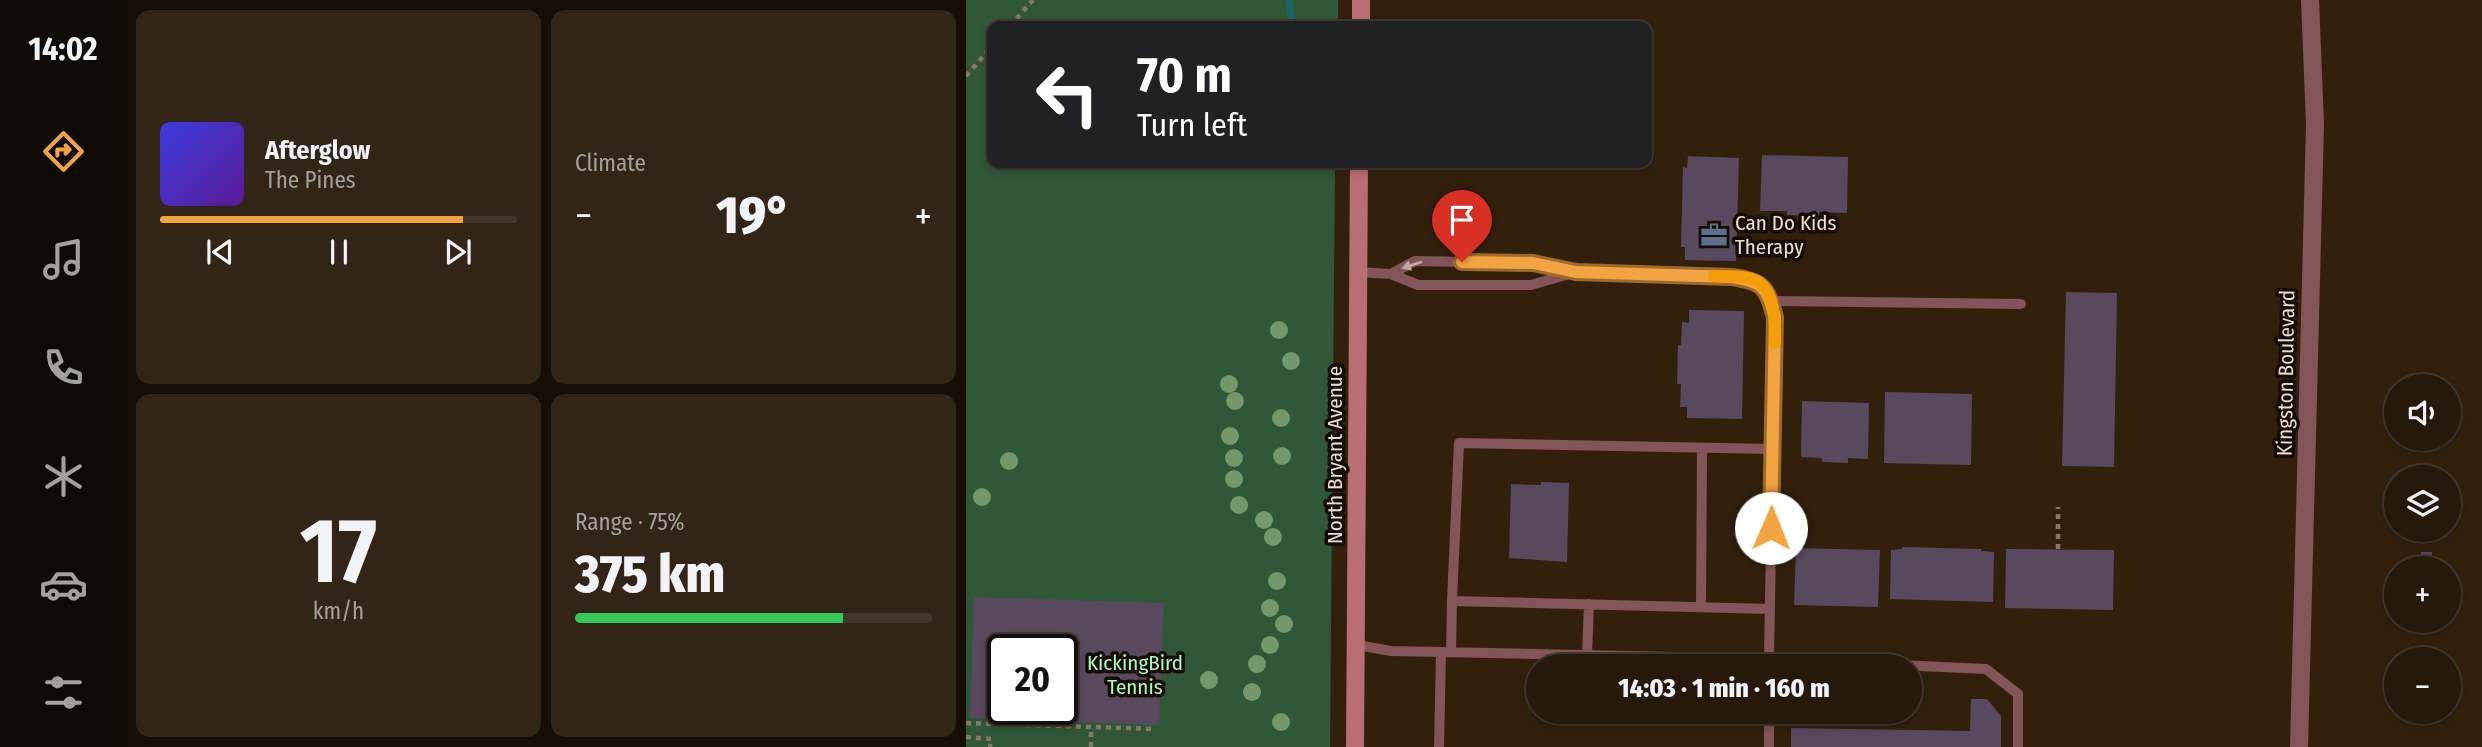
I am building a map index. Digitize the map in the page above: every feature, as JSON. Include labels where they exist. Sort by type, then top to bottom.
[{"type":"main road","points":[[1361,0],[1361,21]]},
{"type":"main road","name":"North Bryant Avenue","points":[[1355,747],[1359,168]]},
{"type":"street","name":"Kingston Boulevard","points":[[2299,747],[2315,124],[2310,0]]},
{"type":"lane","points":[[1391,274],[1415,261],[1533,263],[1576,272],[1732,277],[1754,280],[1766,289],[1775,317],[1769,654]]},
{"type":"lane","points":[[1358,272],[1391,274],[1418,285],[1531,285],[1576,272]]},
{"type":"lane","points":[[1770,301],[2021,304]]},
{"type":"lane","points":[[1440,747],[1452,601],[1459,443],[1773,449]]},
{"type":"lane","points":[[1701,607],[1702,448]]},
{"type":"lane","points":[[1452,601],[1770,609]]},
{"type":"lane","points":[[1587,654],[1589,604]]},
{"type":"lane","points":[[1357,645],[1391,651],[1540,654]]},
{"type":"lane","points":[[1922,667],[1986,669],[2018,694],[2018,747]]},
{"type":"lane","points":[[1769,724],[1769,747]]},
{"type":"path","points":[[1014,21],[1033,0]]},
{"type":"path","points":[[966,76],[987,52]]},
{"type":"path","points":[[2058,550],[2059,507]]},
{"type":"path","points":[[966,723],[1156,729]]},
{"type":"path","points":[[1091,747],[1094,726]]},
{"type":"path","points":[[966,737],[991,739],[990,747]]},
{"type":"green space","name":"KickingBird Tennis","points":[[966,0],[1338,0],[1338,21],[987,21],[987,168],[1335,168],[1330,747],[966,747]]},
{"type":"building","points":[[1762,155],[1848,157],[1847,213],[1819,212],[1819,216],[1787,215],[1787,211],[1760,211]]},
{"type":"building","points":[[1688,156],[1739,158],[1736,261],[1685,260],[1685,247],[1681,247],[1683,167],[1687,168]]},
{"type":"building","points":[[2066,292],[2117,293],[2114,467],[2062,466]]},
{"type":"building","points":[[1689,310],[1744,311],[1742,419],[1687,418],[1687,407],[1680,407],[1681,384],[1677,384],[1678,345],[1681,345],[1682,322],[1689,323]]},
{"type":"building","points":[[1885,392],[1972,394],[1971,465],[1884,463]]},
{"type":"building","points":[[1802,401],[1869,403],[1868,459],[1848,458],[1848,463],[1822,462],[1822,458],[1801,457]]},
{"type":"building","points":[[1541,482],[1569,483],[1567,562],[1509,558],[1511,484],[1541,485]]},
{"type":"building","points":[[1902,547],[1981,549],[1994,552],[1993,602],[1890,599],[1891,550]]},
{"type":"building","points":[[1796,548],[1880,550],[1878,607],[1794,605]]},
{"type":"building","points":[[2006,549],[2114,550],[2113,610],[2005,608]]},
{"type":"building","points":[[2421,552],[2432,552],[2432,556],[2421,556]]},
{"type":"building","points":[[974,597],[1164,603],[1159,725],[1078,722],[1078,634],[987,634],[987,719],[970,718]]},
{"type":"building","points":[[1971,699],[1987,699],[2001,716],[2001,747],[1791,747],[1791,728],[1970,731]]},
{"type":"waterway","points":[[1289,0],[1291,21]]},
{"type":"slow traffic","points":[[1714,276],[1754,280],[1766,289],[1775,317],[1775,343]]},
{"type":"place","name":"Can Do Kids Therapy","points":[[1714,235]]},
{"type":"route","points":[[1462,262],[1533,263],[1576,272],[1732,277],[1754,280],[1766,289],[1775,317],[1771,528]]}]
